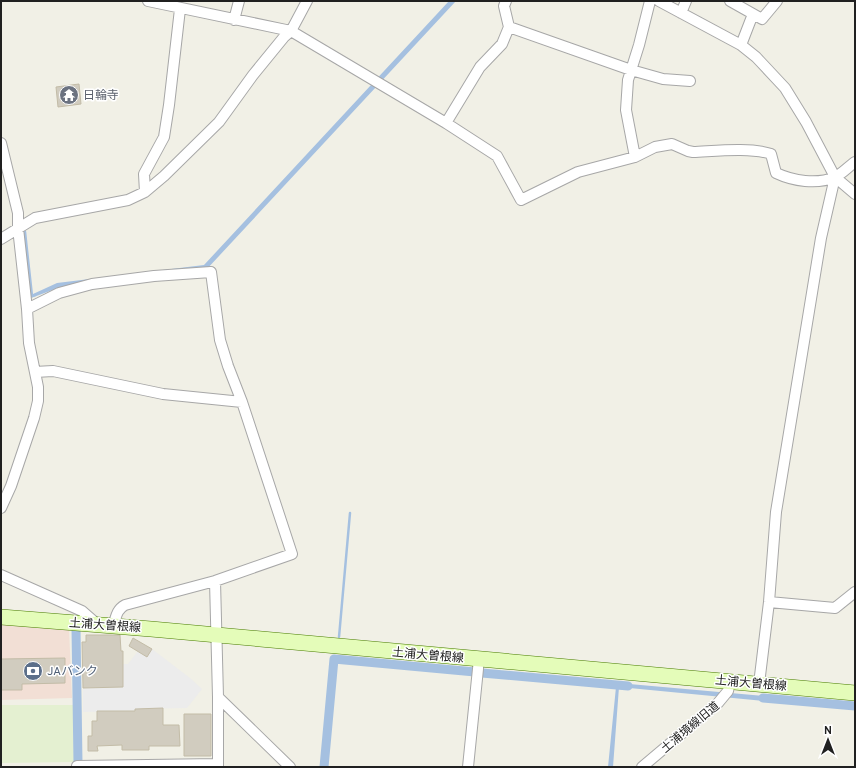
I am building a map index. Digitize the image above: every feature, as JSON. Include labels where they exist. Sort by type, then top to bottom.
[{"type":"main road","name":"土浦大曽根線","points":[[1,617],[855,693]]},
{"type":"street","points":[[148,1],[180,9],[291,31],[446,123],[496,156],[522,200],[578,172],[635,157],[655,147],[672,144],[694,152],[731,150],[764,151],[771,154],[776,173],[786,178],[813,181],[835,177],[855,162]]},
{"type":"street","points":[[234,20],[238,1]]},
{"type":"street","points":[[1,239],[36,218],[128,200],[145,192],[164,176],[219,122],[253,75],[284,37],[291,31],[307,1]]},
{"type":"street","points":[[446,123],[480,67],[502,44],[509,27],[504,6],[506,1]]},
{"type":"street","points":[[635,157],[626,110],[628,80],[639,45],[650,1]]},
{"type":"street","points":[[660,1],[741,45],[756,57],[785,88],[806,122],[835,177],[855,194]]},
{"type":"street","points":[[681,13],[686,1]]},
{"type":"street","points":[[730,1],[762,19],[777,1]]},
{"type":"street","points":[[145,192],[144,174],[164,137],[180,9]]},
{"type":"street","points":[[741,45],[753,14]]},
{"type":"street","points":[[509,27],[631,70],[663,79],[690,81]]},
{"type":"street","points":[[1,143],[18,213],[18,228],[27,309],[29,343],[38,387],[38,401],[34,418],[11,486],[1,508]]},
{"type":"street","points":[[759,684],[769,602],[776,512],[821,238],[835,177]]},
{"type":"street","points":[[27,309],[59,293],[81,286],[154,276],[211,272],[220,340],[292,554],[215,581],[120,608],[117,612],[113,626]]},
{"type":"street","points":[[35,372],[53,371],[163,394],[242,402]]},
{"type":"street","points":[[1,576],[82,611],[98,625]]},
{"type":"street","points":[[77,766],[218,766],[215,581]]},
{"type":"street","points":[[769,602],[835,608],[855,592]]},
{"type":"street","points":[[468,767],[479,659]]},
{"type":"street","name":"土浦境線旧道","points":[[642,767],[718,703],[728,691],[730,682]]},
{"type":"street","points":[[218,697],[290,767]]},
{"type":"shaded area","points":[[1,622],[69,628],[72,698],[1,700]]},
{"type":"shaded area","points":[[152,649],[202,689],[187,708],[83,712],[83,688],[123,687],[123,664],[128,664],[138,651]]},
{"type":"green space","points":[[1,705],[73,705],[74,762],[1,763]]},
{"type":"water","points":[[449,1],[456,1],[206,270],[112,280],[58,288],[31,298],[33,294],[57,283],[204,265]]},
{"type":"water","points":[[618,683],[764,696],[764,701],[619,687],[613,767],[608,767],[616,687]]},
{"type":"building","name":"日輪寺","points":[[79,84],[81,104],[58,107],[56,87]]},
{"type":"building","points":[[86,635],[120,635],[121,651],[123,651],[123,687],[83,688],[82,642],[86,642]]},
{"type":"building","points":[[133,638],[152,649],[147,657],[129,646]]},
{"type":"building","name":"JAバンク","points":[[65,658],[65,683],[22,684],[22,690],[1,690],[1,659]]},
{"type":"building","points":[[163,708],[163,725],[179,725],[180,746],[149,746],[149,750],[122,750],[122,745],[97,746],[98,751],[88,751],[88,736],[92,736],[92,721],[97,721],[97,711],[135,711],[135,709]]},
{"type":"building","points":[[184,714],[211,714],[211,756],[184,756]]},
{"type":"waterway","points":[[25,232],[32,296],[35,295]]},
{"type":"waterway","points":[[339,637],[350,513]]},
{"type":"waterway","points":[[76,629],[78,763]]},
{"type":"waterway","points":[[324,767],[334,659],[475,672]]},
{"type":"waterway","points":[[482,673],[628,686]]},
{"type":"waterway","points":[[763,698],[855,706]]},
{"type":"place","name":"日輪寺","points":[[69,95]]},
{"type":"place","name":"JAバンク","points":[[33,671]]}]
